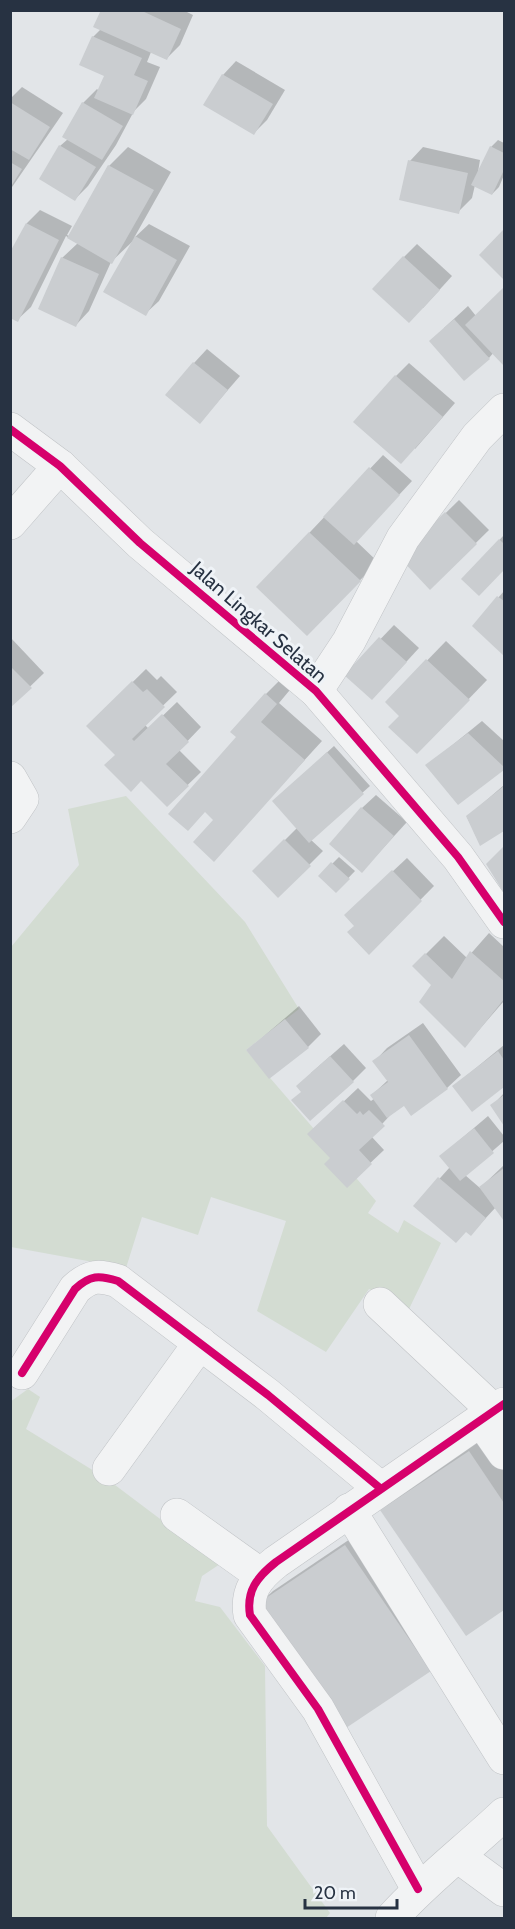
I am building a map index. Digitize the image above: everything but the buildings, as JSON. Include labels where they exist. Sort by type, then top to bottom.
[{"type":"street","points":[[316,691],[349,641],[404,537],[477,437],[504,410]]},
{"type":"street","name":"Jalan Lingkar Selatan","points":[[10,429],[60,466],[140,543],[316,691],[458,857],[504,922]]},
{"type":"street","points":[[10,523],[60,466]]},
{"type":"street","points":[[10,778],[22,799],[10,817]]},
{"type":"street","points":[[22,1374],[75,1289],[93,1276],[118,1281],[200,1343],[380,1488]]},
{"type":"street","points":[[380,1305],[494,1411],[504,1453]]},
{"type":"street","points":[[109,1469],[200,1343]]},
{"type":"street","points":[[418,1889],[318,1709],[250,1615],[251,1589],[261,1575],[349,1510],[494,1411]]},
{"type":"street","points":[[349,1510],[504,1758]]},
{"type":"street","points":[[177,1515],[261,1575]]},
{"type":"street","points":[[392,1918],[418,1889],[459,1857],[504,1814]]},
{"type":"street","points":[[459,1857],[504,1890]]},
{"type":"shaded area","points":[[126,796],[245,922],[299,1009],[246,1050],[376,1201],[368,1213],[398,1233],[404,1220],[441,1243],[409,1309],[369,1289],[326,1352],[257,1311],[286,1221],[211,1197],[198,1235],[142,1217],[126,1268],[11,1247],[11,947],[79,865],[68,809]]},
{"type":"shaded area","points":[[28,1389],[40,1397],[26,1429],[107,1479],[220,1564],[202,1576],[195,1601],[220,1607],[265,1666],[267,1826],[330,1913],[326,1918],[11,1918],[10,1402]]},
{"type":"cycle path","points":[[10,429],[60,466],[140,543],[316,691],[458,857],[504,922]]},
{"type":"cycle path","points":[[22,1373],[75,1289],[85,1281],[95,1278],[118,1281],[268,1395],[380,1488]]},
{"type":"cycle path","points":[[418,1889],[318,1709],[250,1615],[251,1592],[258,1579],[276,1562],[504,1404]]}]
